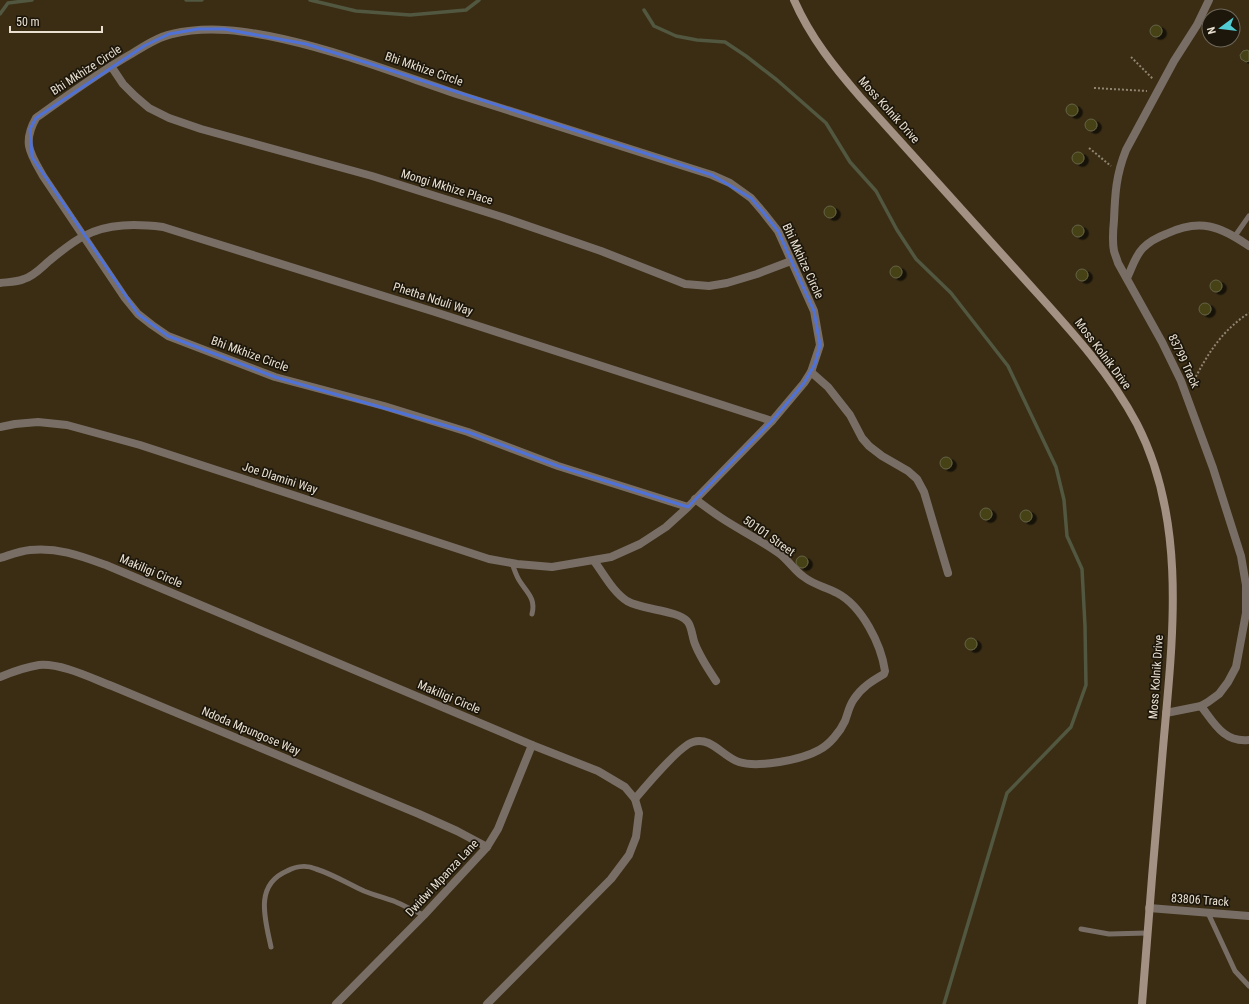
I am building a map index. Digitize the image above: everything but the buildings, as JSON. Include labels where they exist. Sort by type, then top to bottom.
[{"type":"main road","name":"Moss Kolnik Drive","points":[[794,0],[802,19],[833,65],[1078,339],[1111,382],[1137,425],[1161,486],[1170,541],[1172,594],[1169,674],[1142,1004]]},
{"type":"street","name":"83799 Track","points":[[1166,713],[1200,706],[1219,694],[1228,682],[1236,666],[1248,594],[1245,573],[1234,535],[1213,468],[1187,396],[1162,342],[1118,263],[1114,251],[1113,236],[1116,182],[1126,150],[1158,89],[1197,25],[1209,0]]},
{"type":"street","name":"Bhi Mkhize Circle","points":[[552,567],[611,557],[640,544],[666,528],[688,507],[772,421],[804,383],[811,372],[820,345],[814,311],[778,231],[763,212],[745,194],[730,183],[712,175],[463,96],[371,64],[306,44],[256,33],[224,29],[198,29],[169,34],[144,46],[111,66],[36,118],[30,129],[28,145],[32,157],[43,176],[138,314],[168,336],[275,377],[384,406],[446,425],[558,466],[688,507]]},
{"type":"street","name":"Mongi Mkhize Place","points":[[111,66],[123,84],[148,108],[169,118],[200,129],[372,176],[502,217],[601,251],[686,284],[709,286],[727,283],[757,274],[791,261]]},
{"type":"street","points":[[1127,278],[1135,260],[1143,248],[1155,239],[1187,226],[1204,224],[1226,231],[1249,246]]},
{"type":"street","name":"Phetha Nduli Way","points":[[0,283],[19,281],[30,277],[59,253],[84,236],[96,230],[144,225],[162,227],[435,312],[772,421]]},
{"type":"street","points":[[811,372],[828,387],[846,409],[862,438],[882,456],[908,471],[917,479],[924,492],[948,573]]},
{"type":"street","name":"Joe Dlamini Way","points":[[0,427],[38,422],[74,427],[140,445],[489,559],[552,567]]},
{"type":"street","name":"50101 Street","points":[[635,799],[669,761],[690,743],[699,741],[709,743],[733,760],[759,764],[784,761],[819,750],[828,744],[837,734],[844,722],[849,708],[858,694],[866,685],[884,674],[885,671],[880,651],[863,617],[845,597],[804,577],[781,555],[695,499]]},
{"type":"street","name":"Makiligi Circle","points":[[0,558],[29,550],[48,550],[68,552],[106,565],[532,745],[598,771],[625,787],[635,799]]},
{"type":"street","points":[[594,561],[618,594],[628,601],[642,607],[678,615],[686,620],[689,623],[694,643],[716,681]]},
{"type":"street","name":"Ndoda Mpungose Way","points":[[0,677],[40,665],[68,670],[112,686],[412,810],[487,847]]},
{"type":"street","points":[[1200,706],[1223,733],[1237,740],[1249,740]]},
{"type":"street","name":"Dwidwi Mpanza Lane","points":[[336,1004],[424,915],[487,847],[498,828],[532,745]]},
{"type":"street","points":[[487,1004],[611,880],[629,855],[636,836],[639,814],[635,799]]},
{"type":"street","name":"83806 Track","points":[[1149,908],[1249,916]]},
{"type":"lane","points":[[1235,236],[1249,216]]},
{"type":"lane","points":[[512,563],[520,581],[531,595],[533,602],[532,614]]},
{"type":"lane","points":[[271,946],[266,924],[264,902],[266,889],[273,880],[283,872],[303,866],[316,868],[368,893],[397,902],[424,915]]},
{"type":"lane","points":[[1208,912],[1235,971],[1249,986]]},
{"type":"lane","points":[[1081,929],[1109,934],[1147,933]]},
{"type":"path","points":[[1094,88],[1146,91],[1158,89],[1131,57]]},
{"type":"path","points":[[1089,148],[1119,172]]},
{"type":"path","points":[[1187,396],[1209,352],[1237,321],[1249,313]]},
{"type":"highlighted area","points":[[198,29],[224,29],[306,44],[712,175],[751,198],[778,231],[814,311],[820,345],[815,364],[804,383],[772,421],[688,507],[558,466],[468,432],[275,377],[168,336],[138,314],[32,157],[30,129],[36,118],[144,46],[169,34]]},
{"type":"waterway","points":[[0,14],[8,3],[32,0]]},
{"type":"waterway","points":[[186,0],[202,0]]},
{"type":"waterway","points":[[310,0],[356,11],[410,15],[466,10],[479,0]]},
{"type":"waterway","points":[[644,10],[654,26],[676,36],[697,40],[725,42],[777,80],[826,123],[850,162],[876,191],[897,230],[916,259],[951,293],[1008,366],[1056,467],[1064,500],[1067,536],[1082,569],[1086,685],[1071,727],[1007,793],[944,1004]]}]
